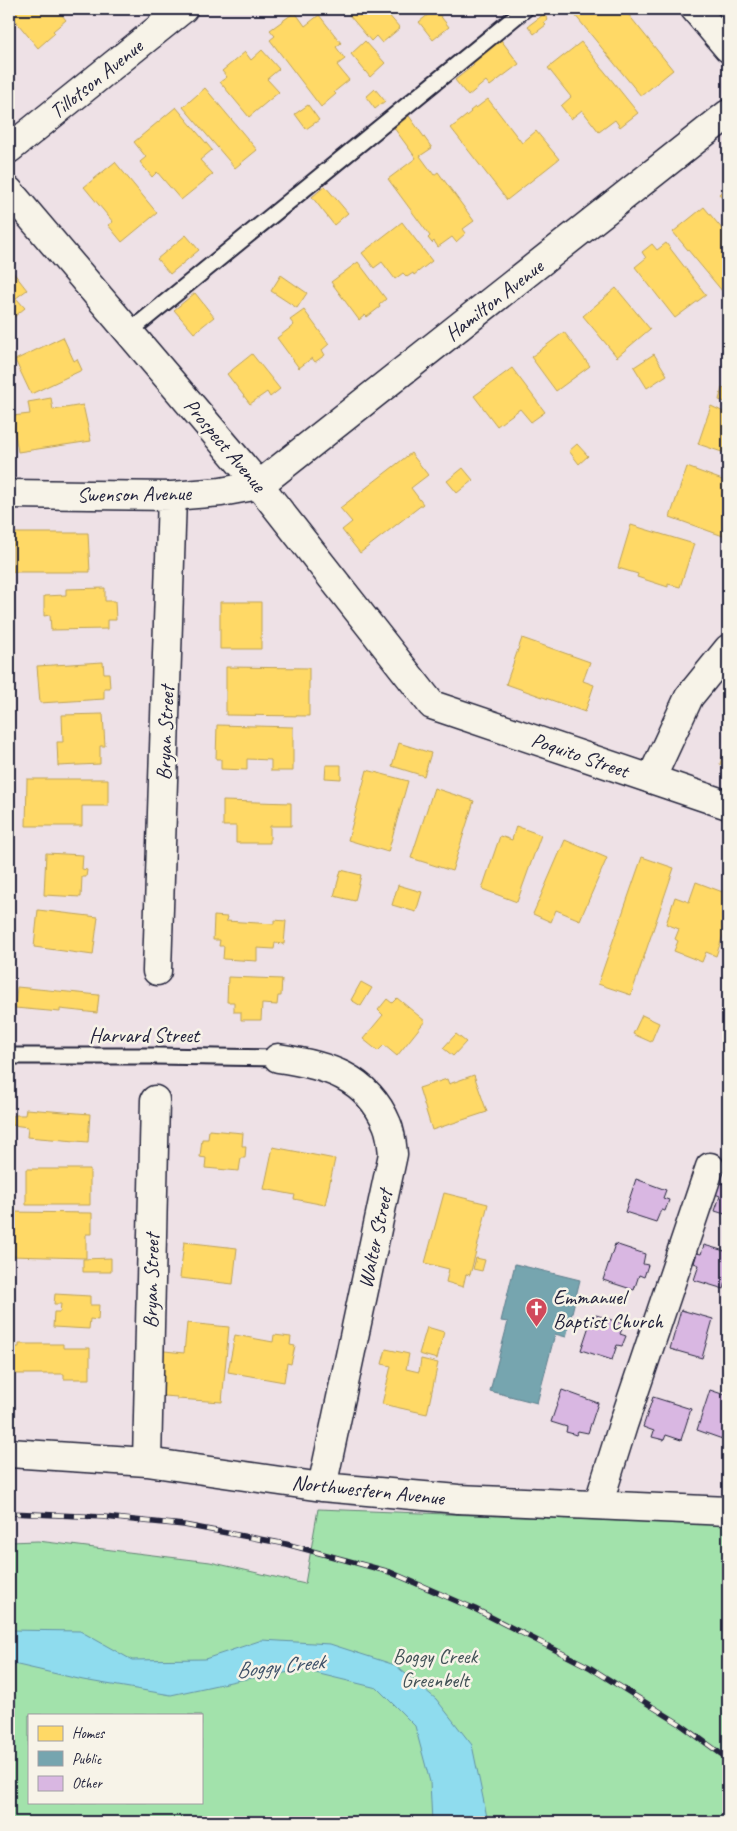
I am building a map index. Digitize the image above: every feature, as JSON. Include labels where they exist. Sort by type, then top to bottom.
[{"type":"street","name":"Tillotson Avenue","points":[[9,149],[183,9]]},
{"type":"street","points":[[695,9],[728,48]]},
{"type":"street","name":"Hamilton Avenue","points":[[259,485],[728,114]]},
{"type":"street","name":"Prospect Avenue","points":[[9,191],[259,485],[432,705]]},
{"type":"street","name":"Swenson Avenue","points":[[9,494],[172,496],[221,492],[259,485]]},
{"type":"street","name":"Bryan Street","points":[[157,970],[172,496]]},
{"type":"street","points":[[651,779],[689,697],[728,649]]},
{"type":"street","name":"Poquito Street","points":[[432,705],[728,805]]},
{"type":"street","name":"Walter Street","points":[[278,1058],[305,1062],[343,1074],[373,1097],[388,1125],[393,1154],[322,1486]]},
{"type":"street","name":"Bryan Street","points":[[146,1462],[156,1100]]},
{"type":"street","points":[[598,1505],[710,1167]]},
{"type":"street","name":"Northwestern Avenue","points":[[9,1453],[146,1462],[322,1486],[458,1499],[728,1510]]},
{"type":"lane","points":[[129,332],[525,9]]},
{"type":"lane","name":"Harvard Street","points":[[9,1056],[278,1058]]},
{"type":"green space","name":"Boggy Creek Greenbelt","points":[[318,1509],[728,1525],[728,1822],[9,1822],[9,1542],[38,1541],[210,1562],[305,1584]]},
{"type":"water","name":"Boggy Creek","points":[[9,1630],[80,1631],[132,1660],[205,1659],[262,1640],[330,1644],[395,1665],[436,1699],[472,1745],[488,1822],[432,1822],[430,1782],[415,1726],[377,1688],[303,1670],[240,1680],[171,1695],[83,1680],[9,1663]]},
{"type":"building: Homes","points":[[9,9],[57,9],[66,20],[38,48],[9,13]]},
{"type":"building: Homes","points":[[344,9],[392,9],[387,13],[400,28],[382,43],[376,36],[371,41]]},
{"type":"building: Homes","points":[[435,9],[449,27],[433,40],[419,22]]},
{"type":"building: Homes","points":[[570,9],[624,9],[673,70],[641,96]]},
{"type":"building: Homes","points":[[295,12],[305,26],[319,15],[341,43],[336,47],[345,59],[337,65],[349,80],[334,92],[336,94],[321,107],[270,40],[275,36],[270,30]]},
{"type":"building: Homes","points":[[544,14],[548,20],[544,23],[546,25],[534,34],[528,26]]},
{"type":"building: Homes","points":[[498,36],[519,64],[490,86],[486,81],[468,96],[455,80],[474,65],[469,59]]},
{"type":"building: Homes","points":[[365,41],[385,63],[370,77],[351,54]]},
{"type":"building: Homes","points":[[581,42],[638,113],[620,127],[615,120],[599,132],[582,110],[571,119],[561,106],[571,97],[548,68]]},
{"type":"building: Homes","points":[[262,50],[279,69],[267,79],[279,92],[249,117],[220,82],[227,77],[222,71],[245,52],[251,60]]},
{"type":"building: Homes","points":[[205,88],[257,150],[235,168],[183,107]]},
{"type":"building: Homes","points":[[375,89],[385,101],[375,109],[366,97]]},
{"type":"building: Homes","points":[[488,99],[522,143],[536,131],[559,159],[507,200],[451,128],[475,107]]},
{"type":"building: Homes","points":[[308,105],[319,120],[306,129],[295,114]]},
{"type":"building: Homes","points":[[176,107],[212,150],[200,160],[213,174],[181,200],[157,172],[152,177],[140,162],[146,157],[134,142]]},
{"type":"building: Homes","points":[[409,116],[432,148],[420,156],[434,175],[438,172],[474,221],[463,229],[466,233],[456,242],[452,237],[438,247],[434,241],[432,243],[428,238],[430,236],[388,179],[416,158],[394,128]]},
{"type":"building: Homes","points":[[115,162],[157,213],[122,242],[108,225],[113,222],[84,187]]},
{"type":"building: Homes","points":[[325,186],[348,213],[334,225],[312,197]]},
{"type":"building: Homes","points":[[728,186],[728,205],[719,194]]},
{"type":"building: Homes","points":[[704,207],[728,236],[728,298],[673,232]]},
{"type":"building: Homes","points":[[402,222],[432,261],[414,275],[413,273],[407,277],[403,273],[395,279],[382,262],[374,268],[362,253]]},
{"type":"building: Homes","points":[[186,235],[199,250],[170,274],[157,259]]},
{"type":"building: Homes","points":[[666,243],[706,295],[675,318],[635,267],[646,258],[642,252],[652,244],[657,250]]},
{"type":"building: Homes","points":[[358,262],[386,299],[379,305],[380,307],[367,317],[365,315],[359,320],[331,282]]},
{"type":"building: Homes","points":[[9,267],[27,290],[16,298],[25,308],[9,321]]},
{"type":"building: Homes","points":[[281,275],[307,293],[297,308],[271,291]]},
{"type":"building: Homes","points":[[616,288],[650,329],[617,357],[583,316]]},
{"type":"building: Homes","points":[[195,293],[214,317],[194,333],[174,310]]},
{"type":"building: Homes","points":[[304,310],[329,344],[322,350],[325,355],[315,362],[312,358],[299,368],[277,338],[294,325],[290,320]]},
{"type":"building: Homes","points":[[564,332],[590,366],[556,391],[531,357]]},
{"type":"building: Homes","points":[[63,337],[74,361],[77,359],[82,370],[31,394],[15,360]]},
{"type":"building: Homes","points":[[252,354],[280,389],[270,397],[267,392],[250,404],[227,374]]},
{"type":"building: Homes","points":[[654,354],[667,375],[647,388],[634,367]]},
{"type":"building: Homes","points":[[512,368],[545,412],[531,422],[520,409],[497,426],[474,396]]},
{"type":"building: Homes","points":[[722,388],[728,390],[728,403],[719,400]]},
{"type":"building: Homes","points":[[51,398],[53,410],[83,405],[91,441],[18,452],[12,416],[30,414],[28,402]]},
{"type":"building: Homes","points":[[711,406],[728,414],[728,454],[698,444]]},
{"type":"building: Homes","points":[[577,444],[588,456],[579,464],[569,451]]},
{"type":"building: Homes","points":[[411,453],[428,475],[411,488],[423,504],[360,553],[342,530],[352,522],[340,508]]},
{"type":"building: Homes","points":[[687,467],[728,482],[728,521],[723,536],[670,517]]},
{"type":"building: Homes","points":[[463,468],[473,480],[457,493],[447,481]]},
{"type":"building: Homes","points":[[631,525],[694,544],[680,587],[668,584],[668,587],[637,577],[638,574],[618,568]]},
{"type":"building: Homes","points":[[13,533],[88,533],[90,572],[13,572]]},
{"type":"building: Homes","points":[[105,588],[105,601],[115,601],[116,620],[107,620],[107,629],[51,630],[50,615],[44,616],[44,596],[66,595],[66,589]]},
{"type":"building: Homes","points":[[220,602],[261,602],[261,649],[220,649]]},
{"type":"building: Homes","points":[[522,638],[590,662],[583,681],[594,685],[585,712],[506,684]]},
{"type":"building: Homes","points":[[103,662],[104,673],[109,673],[110,688],[104,688],[104,699],[40,703],[37,666]]},
{"type":"building: Homes","points":[[226,667],[309,668],[309,716],[226,715]]},
{"type":"building: Homes","points":[[103,714],[105,746],[100,746],[100,764],[58,766],[57,742],[63,742],[62,715]]},
{"type":"building: Homes","points":[[217,725],[293,727],[293,771],[271,771],[271,760],[247,759],[247,770],[221,769],[221,759],[216,759]]},
{"type":"building: Homes","points":[[728,740],[728,767],[720,764]]},
{"type":"building: Homes","points":[[399,743],[431,753],[424,776],[392,766]]},
{"type":"building: Homes","points":[[326,765],[341,765],[341,779],[325,778]]},
{"type":"building: Homes","points":[[367,770],[408,781],[388,852],[348,840]]},
{"type":"building: Homes","points":[[27,779],[108,779],[108,806],[82,806],[82,826],[26,826]]},
{"type":"building: Homes","points":[[434,788],[474,801],[452,871],[411,858]]},
{"type":"building: Homes","points":[[223,801],[291,803],[291,826],[270,826],[270,843],[236,843],[236,826],[223,826]]},
{"type":"building: Homes","points":[[516,826],[541,835],[517,902],[482,889],[500,836],[512,840]]},
{"type":"building: Homes","points":[[565,840],[607,858],[580,920],[556,910],[551,922],[533,914]]},
{"type":"building: Homes","points":[[46,853],[83,855],[82,869],[87,870],[86,877],[82,877],[81,897],[44,895]]},
{"type":"building: Homes","points":[[642,857],[674,868],[631,995],[598,984]]},
{"type":"building: Homes","points":[[341,870],[361,875],[355,901],[334,896]]},
{"type":"building: Homes","points":[[696,882],[728,894],[728,921],[716,956],[706,952],[702,962],[674,951],[678,941],[675,939],[679,929],[666,924],[675,897],[689,902]]},
{"type":"building: Homes","points":[[398,885],[422,892],[416,912],[392,905]]},
{"type":"building: Homes","points":[[38,910],[98,917],[93,955],[34,947]]},
{"type":"building: Homes","points":[[214,916],[227,917],[226,921],[274,924],[274,920],[286,921],[284,944],[275,943],[274,949],[257,948],[257,961],[223,959],[224,946],[219,946],[220,940],[213,940]]},
{"type":"building: Homes","points":[[228,977],[282,979],[281,996],[278,996],[277,1005],[262,1004],[261,1020],[241,1020],[241,1012],[234,1012],[234,1002],[227,1002]]},
{"type":"building: Homes","points":[[361,982],[372,988],[361,1006],[351,1000]]},
{"type":"building: Homes","points":[[17,987],[99,995],[97,1013],[60,1009],[60,1012],[15,1008]]},
{"type":"building: Homes","points":[[397,998],[425,1021],[397,1056],[384,1045],[378,1051],[363,1039],[383,1015],[378,1010],[387,999],[392,1003]]},
{"type":"building: Homes","points":[[642,1015],[659,1023],[651,1042],[633,1034]]},
{"type":"building: Homes","points":[[456,1034],[466,1042],[453,1056],[443,1048]]},
{"type":"building: Homes","points":[[474,1075],[487,1112],[432,1130],[419,1088],[447,1079],[449,1084]]},
{"type":"building: Homes","points":[[26,1109],[90,1114],[88,1142],[27,1137],[28,1127],[12,1125],[13,1115],[25,1115]]},
{"type":"building: Homes","points":[[209,1130],[243,1133],[242,1146],[246,1146],[245,1158],[241,1158],[239,1171],[205,1168],[206,1158],[200,1157],[202,1139],[208,1139]]},
{"type":"building: Homes","points":[[273,1147],[335,1159],[325,1205],[294,1199],[295,1195],[264,1189]]},
{"type":"building: Homes","points":[[26,1169],[90,1169],[90,1205],[26,1205]]},
{"type":"building: Homes","points":[[444,1193],[488,1204],[470,1275],[466,1274],[463,1287],[446,1282],[449,1269],[425,1263]]},
{"type":"building: Homes","points":[[9,1212],[92,1213],[92,1234],[86,1234],[86,1258],[9,1256]]},
{"type":"building: Homes","points":[[184,1242],[237,1248],[233,1284],[180,1278]]},
{"type":"building: Homes","points":[[111,1258],[111,1272],[83,1272],[83,1259]]},
{"type":"building: Homes","points":[[476,1258],[485,1260],[482,1271],[473,1269]]},
{"type":"building: Homes","points":[[55,1294],[90,1296],[90,1305],[99,1305],[98,1320],[90,1319],[89,1329],[53,1327],[54,1312],[60,1312],[61,1304],[54,1304]]},
{"type":"building: Homes","points":[[187,1323],[229,1327],[222,1402],[151,1395],[155,1350],[184,1353]]},
{"type":"building: Homes","points":[[427,1327],[444,1332],[437,1359],[419,1354]]},
{"type":"building: Homes","points":[[235,1335],[273,1342],[274,1335],[291,1337],[290,1345],[295,1346],[291,1364],[287,1363],[284,1382],[228,1372]]},
{"type":"building: Homes","points":[[19,1344],[63,1344],[63,1348],[90,1348],[90,1379],[64,1379],[64,1374],[9,1374],[9,1347],[19,1347]]},
{"type":"building: Homes","points":[[386,1349],[409,1354],[406,1369],[419,1372],[421,1359],[438,1363],[427,1414],[382,1404],[391,1366],[382,1364]]},
{"type":"building: Public","name":"Emmanuel Baptist Church","points":[[515,1264],[580,1280],[566,1337],[555,1334],[537,1403],[490,1391],[508,1322],[501,1321]]},
{"type":"building: Other","points":[[727,1174],[728,1215],[715,1211],[720,1196],[715,1194],[718,1182],[724,1184]]},
{"type":"building: Other","points":[[636,1179],[666,1190],[663,1198],[669,1200],[665,1211],[661,1210],[656,1222],[625,1212]]},
{"type":"building: Other","points":[[615,1244],[645,1254],[643,1264],[648,1265],[644,1277],[639,1275],[634,1290],[603,1280]]},
{"type":"building: Other","points":[[704,1245],[728,1252],[728,1275],[724,1289],[694,1280],[699,1265],[694,1263],[697,1253],[701,1254]]},
{"type":"building: Other","points":[[681,1310],[713,1319],[702,1358],[670,1349]]},
{"type":"building: Other","points":[[593,1314],[624,1324],[620,1334],[626,1336],[622,1346],[617,1345],[612,1360],[581,1350]]},
{"type":"building: Other","points":[[562,1390],[598,1403],[588,1433],[578,1431],[576,1435],[566,1432],[567,1427],[551,1422]]},
{"type":"building: Other","points":[[710,1390],[728,1396],[728,1441],[697,1430]]},
{"type":"building: Other","points":[[653,1397],[691,1409],[681,1440],[666,1435],[664,1440],[652,1437],[654,1431],[643,1427]]},
{"type":"railway","points":[[9,1513],[104,1517],[184,1525],[286,1544],[390,1572],[475,1609],[589,1667],[680,1724],[728,1759]]},
{"type":"place","name":"Emmanuel Baptist Church","points":[[537,1328]]}]
